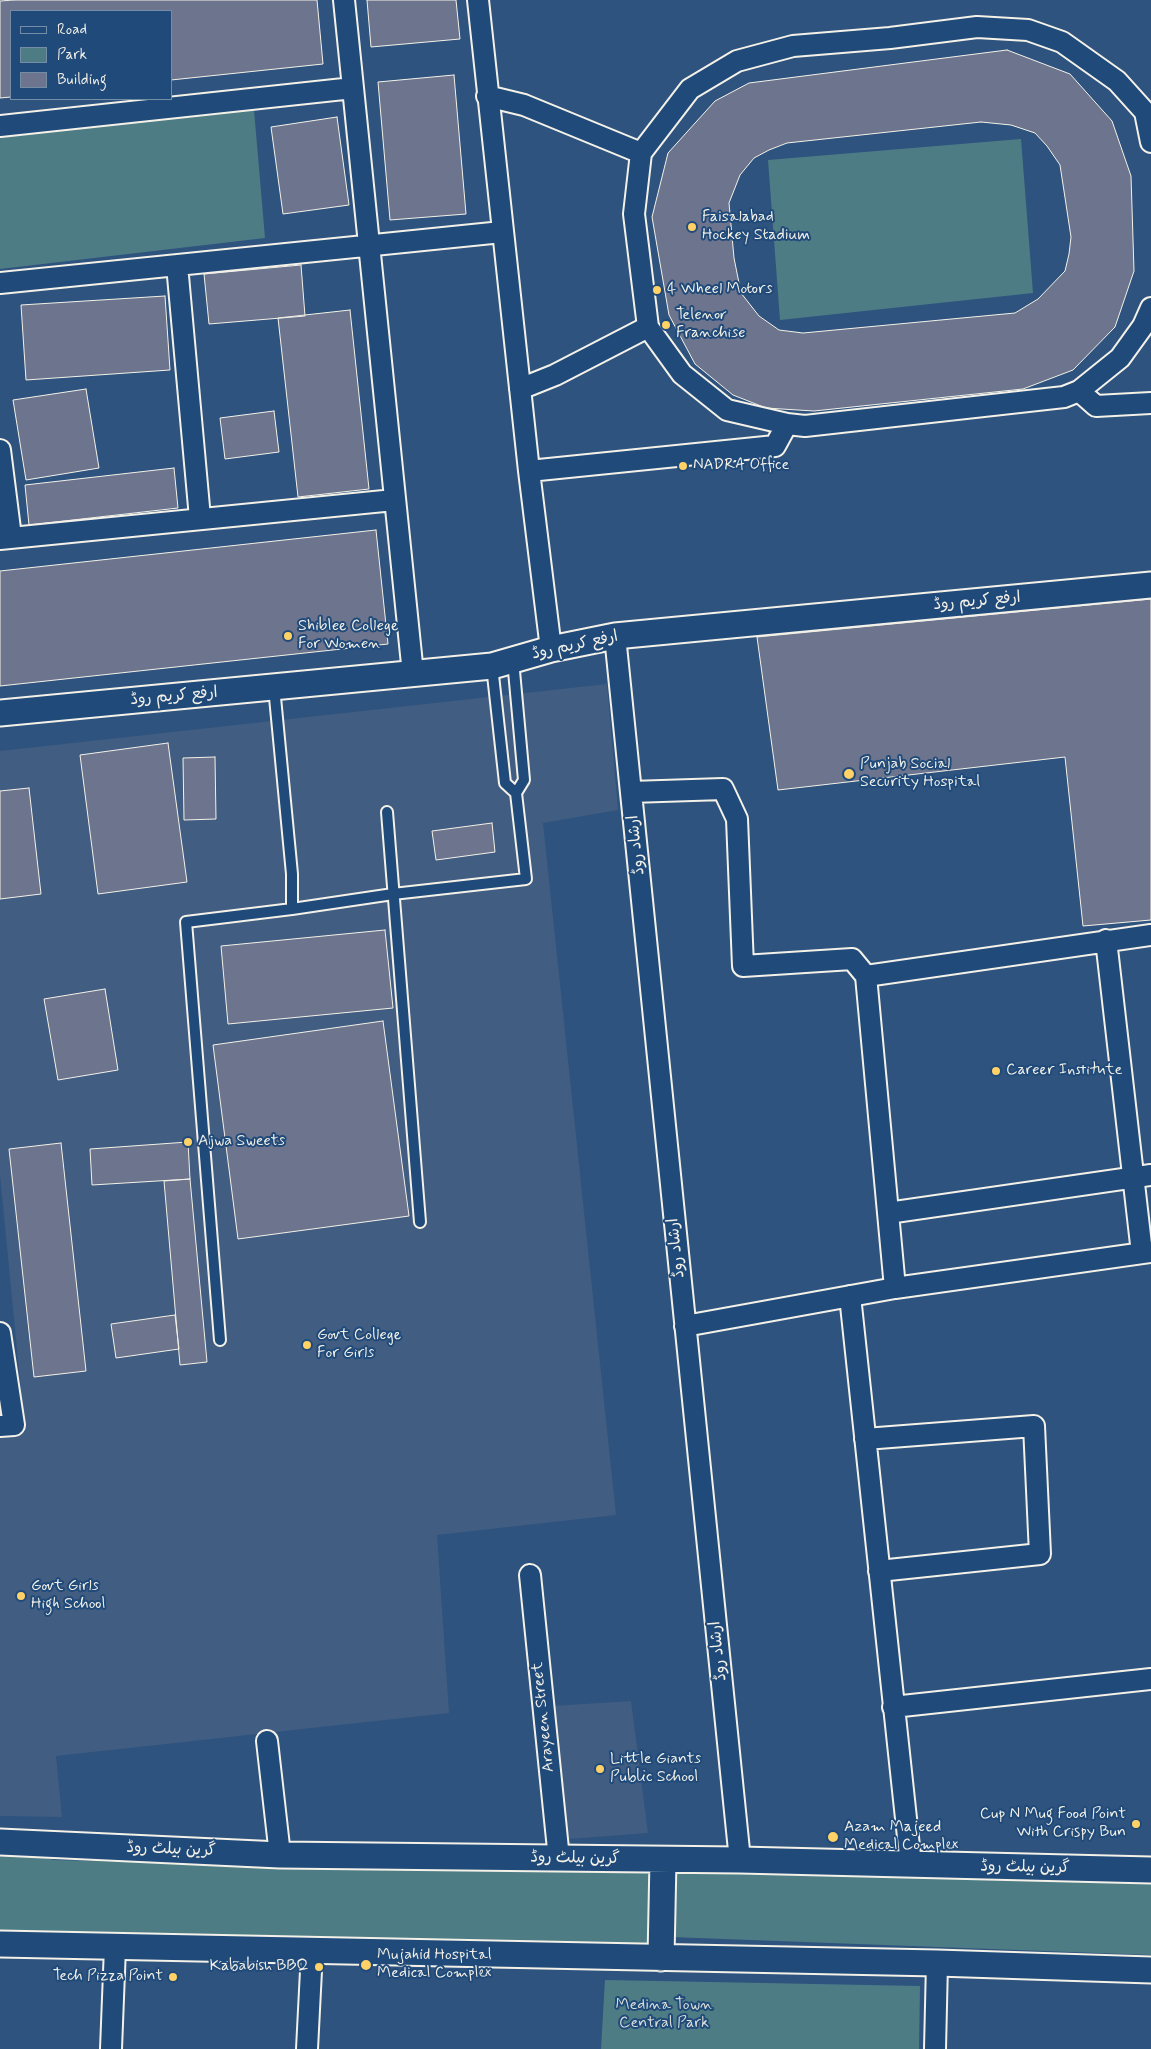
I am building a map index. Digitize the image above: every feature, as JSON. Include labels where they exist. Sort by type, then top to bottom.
[{"type":"street","points":[[344,0],[413,674]]},
{"type":"street","points":[[478,0],[502,232],[551,649]]},
{"type":"street","points":[[1151,142],[1148,109],[1117,81],[1062,42],[1028,30],[977,27],[890,38],[793,46],[737,61],[690,90],[641,153],[634,214],[648,327],[682,374],[727,410],[788,424],[805,426],[1064,398],[1079,391],[1120,358],[1143,326],[1151,308]]},
{"type":"street","points":[[0,126],[353,88]]},
{"type":"street","points":[[487,96],[524,105],[641,153]]},
{"type":"street","points":[[0,283],[502,232]]},
{"type":"street","points":[[177,265],[200,518]]},
{"type":"street","points":[[520,389],[555,375],[648,327]]},
{"type":"street","points":[[1079,391],[1096,406],[1151,403]]},
{"type":"street","points":[[529,471],[775,446],[788,424]]},
{"type":"street","points":[[0,450],[5,538],[394,500]]},
{"type":"street","name":"ارفع کریم روڈ","points":[[0,713],[413,674],[503,663],[551,649],[615,636],[1151,585]]},
{"type":"street","name":"ارشاد روڈ","points":[[615,636],[740,1860]]},
{"type":"street","points":[[631,792],[723,789],[737,819],[744,966],[852,959],[866,976],[895,1288]]},
{"type":"street","points":[[866,976],[1151,935]]},
{"type":"street","points":[[685,1326],[895,1288],[1147,1253],[1142,1177],[1106,940]]},
{"type":"street","points":[[888,1213],[1142,1177]]},
{"type":"street","points":[[850,1296],[912,1865]]},
{"type":"street","points":[[0,1333],[14,1425],[0,1426]]},
{"type":"street","points":[[866,1439],[1034,1426],[1040,1554],[879,1571]]},
{"type":"street","name":"Arayeen Street","points":[[530,1576],[558,1859]]},
{"type":"street","points":[[894,1707],[1151,1679]]},
{"type":"street","points":[[267,1741],[280,1855]]},
{"type":"street","name":"گرین بیلٹ روڈ","points":[[0,1842],[280,1855],[740,1860],[1151,1870]]},
{"type":"street","points":[[661,1958],[664,1860]]},
{"type":"street","points":[[0,1944],[937,1963],[1151,1970]]},
{"type":"street","points":[[111,2049],[115,1947]]},
{"type":"street","points":[[307,2049],[312,1951]]},
{"type":"street","points":[[935,2049],[937,1963]]},
{"type":"lane","points":[[220,1340],[186,922],[393,894],[526,879],[516,793],[524,780],[503,663]]},
{"type":"lane","points":[[503,663],[505,783],[516,793]]},
{"type":"lane","points":[[274,687],[292,874],[292,908]]},
{"type":"lane","points":[[387,812],[420,1222]]},
{"type":"shaded area","name":"Govt College For Girls","points":[[607,684],[618,810],[543,823],[616,1515],[437,1535],[449,1713],[56,1756],[62,1817],[0,1816],[0,1436],[25,1432],[0,1175],[0,751]]},
{"type":"shaded area","name":"Little Giants Public School","points":[[631,1701],[648,1833],[569,1839],[552,1706]]},
{"type":"green space","points":[[254,110],[265,238],[0,269],[0,135]]},
{"type":"green space","points":[[1021,139],[1033,293],[780,320],[768,160]]},
{"type":"green space","points":[[0,1849],[19,1849],[54,1860],[463,1870],[514,1862],[654,1866],[654,1946],[0,1935]]},
{"type":"green space","points":[[673,1867],[1151,1878],[1151,1955],[671,1937]]},
{"type":"green space","name":"Medina Town Central Park","points":[[605,1980],[920,1986],[919,2049],[601,2049]]},
{"type":"building","points":[[317,0],[323,64],[172,80],[172,10],[10,10],[10,97],[0,98],[0,1]]},
{"type":"building","points":[[367,0],[456,0],[460,39],[371,47]]},
{"type":"building","name":"Faisalabad Hockey Stadium","points":[[1007,50],[1070,74],[1112,121],[1131,176],[1134,271],[1115,327],[1073,370],[1023,389],[814,411],[766,408],[733,395],[695,364],[669,315],[652,217],[668,153],[715,101],[749,83]],"holes":[[[981,122],[1011,125],[1035,133],[1060,165],[1071,237],[1069,254],[1065,271],[1038,299],[1015,313],[803,333],[779,330],[759,316],[741,293],[734,258],[729,203],[740,175],[754,158],[787,143]]]},
{"type":"building","points":[[454,75],[466,214],[390,220],[378,82]]},
{"type":"building","points":[[337,117],[349,205],[283,214],[271,127]]},
{"type":"building","points":[[301,265],[305,316],[209,324],[204,274]]},
{"type":"building","points":[[165,296],[170,370],[26,380],[21,305]]},
{"type":"building","points":[[350,310],[369,489],[298,497],[278,318]]},
{"type":"building","points":[[86,389],[99,468],[26,480],[13,400]]},
{"type":"building","points":[[274,411],[279,452],[225,459],[220,418]]},
{"type":"building","points":[[174,468],[178,508],[29,525],[25,485]]},
{"type":"building","points":[[376,530],[388,644],[0,686],[0,571]]},
{"type":"building","name":"Punjab Social Security Hospital","points":[[1151,599],[1151,920],[1083,926],[1065,757],[778,790],[757,637]]},
{"type":"building","points":[[168,743],[187,882],[98,894],[80,755]]},
{"type":"building","points":[[215,757],[216,819],[184,820],[183,758]]},
{"type":"building","points":[[29,788],[41,894],[0,899],[0,791]]},
{"type":"building","points":[[492,823],[495,852],[436,860],[432,831]]},
{"type":"building","points":[[385,930],[393,1008],[228,1024],[221,946]]},
{"type":"building","points":[[105,989],[118,1070],[58,1080],[44,999]]},
{"type":"building","points":[[383,1021],[409,1216],[238,1239],[213,1045]]},
{"type":"building","points":[[188,1142],[190,1179],[92,1185],[90,1149]]},
{"type":"building","points":[[61,1143],[86,1371],[34,1377],[9,1149]]},
{"type":"building","points":[[190,1179],[207,1362],[180,1365],[164,1181]]},
{"type":"building","points":[[175,1315],[179,1349],[116,1358],[111,1324]]},
{"type":"place","name":"Faisalabad Hockey Stadium","points":[[692,227]]},
{"type":"place","name":"4 Wheel Motors","points":[[657,290]]},
{"type":"place","name":"Telenor Franchise","points":[[666,325]]},
{"type":"place","name":"NADRA Office","points":[[683,466]]},
{"type":"place","name":"Shiblee College For Women","points":[[288,636]]},
{"type":"place","name":"Punjab Social Security Hospital","points":[[849,774]]},
{"type":"place","name":"Career Institute","points":[[996,1071]]},
{"type":"place","name":"Ajwa Sweets","points":[[188,1142]]},
{"type":"place","name":"Govt College For Girls","points":[[307,1345]]},
{"type":"place","name":"Govt Girls High School","points":[[21,1596]]},
{"type":"place","name":"Little Giants Public School","points":[[600,1769]]},
{"type":"place","name":"Cup N Mug Food Point With Crispy Bun","points":[[1136,1824]]},
{"type":"place","name":"Azam Majeed Medical Complex","points":[[833,1837]]},
{"type":"place","name":"Mujahid Hospital Medical Complex","points":[[366,1965]]},
{"type":"place","name":"Kababish BBQ","points":[[319,1967]]},
{"type":"place","name":"Tech Pizza Point","points":[[173,1977]]}]
